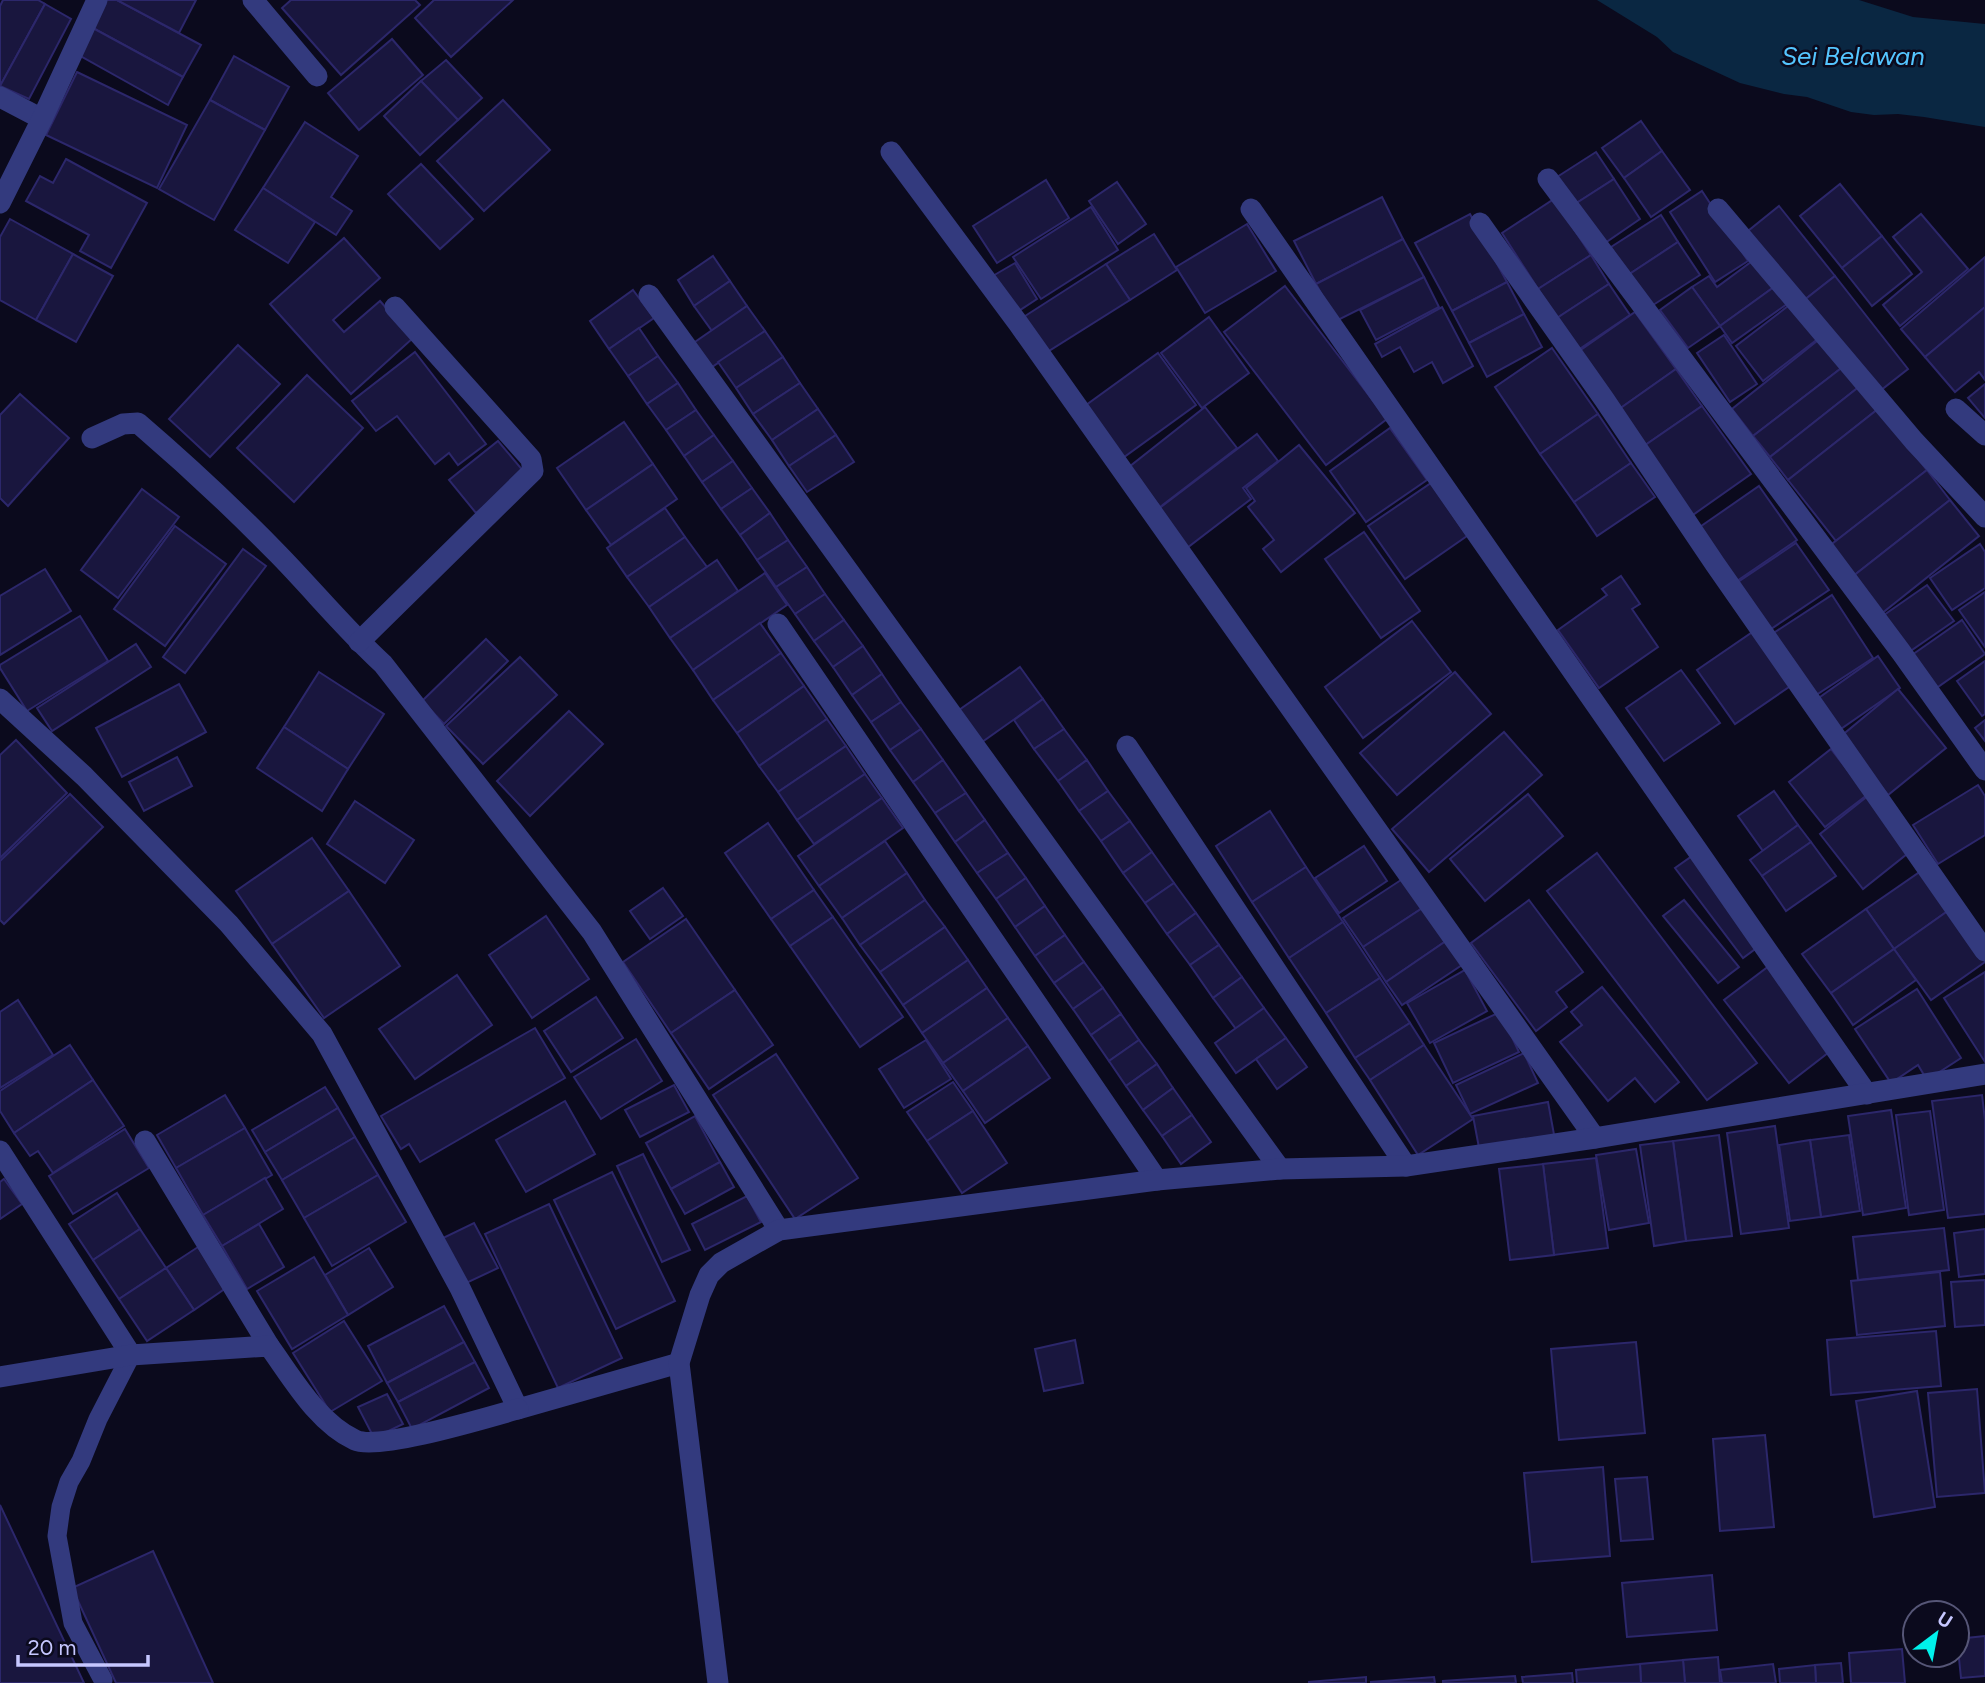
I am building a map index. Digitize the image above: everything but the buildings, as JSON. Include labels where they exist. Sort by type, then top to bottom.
[{"type":"street","points":[[0,203],[97,0]]},
{"type":"street","points":[[258,2],[317,76]]},
{"type":"street","points":[[0,97],[42,119]]},
{"type":"street","points":[[891,152],[1018,323],[1595,1138]]},
{"type":"street","points":[[1548,179],[1901,652],[1985,770]]},
{"type":"street","points":[[1251,209],[1867,1094]]},
{"type":"street","points":[[1718,209],[1914,441],[1985,517]]},
{"type":"street","points":[[1480,223],[1985,951]]},
{"type":"street","points":[[649,295],[1280,1169]]},
{"type":"street","points":[[359,642],[533,471],[531,459],[395,307]]},
{"type":"street","points":[[1956,409],[1985,435]]},
{"type":"street","points":[[92,438],[123,424],[138,423],[203,480],[383,664],[592,932],[779,1230]]},
{"type":"street","points":[[778,624],[1157,1180]]},
{"type":"street","points":[[0,699],[84,776],[229,924],[322,1034],[460,1288],[518,1409]]},
{"type":"street","points":[[1127,746],[1405,1166]]},
{"type":"street","points":[[718,1683],[679,1363],[709,1275],[721,1264],[779,1230],[1157,1180],[1280,1169],[1405,1166],[1595,1138],[1985,1074]]},
{"type":"street","points":[[145,1141],[269,1346],[313,1406],[334,1428],[358,1442],[393,1441],[679,1363]]},
{"type":"street","points":[[0,1151],[131,1355]]},
{"type":"street","points":[[0,1377],[131,1355],[269,1346]]},
{"type":"lane","points":[[103,1680],[73,1623],[57,1536],[61,1507],[69,1482],[131,1355]]},
{"type":"water","name":"Sei Belawan","points":[[1597,0],[1859,0],[1913,17],[1985,24],[1985,127],[1898,114],[1851,112],[1807,97],[1740,83],[1673,52],[1657,37]]}]
